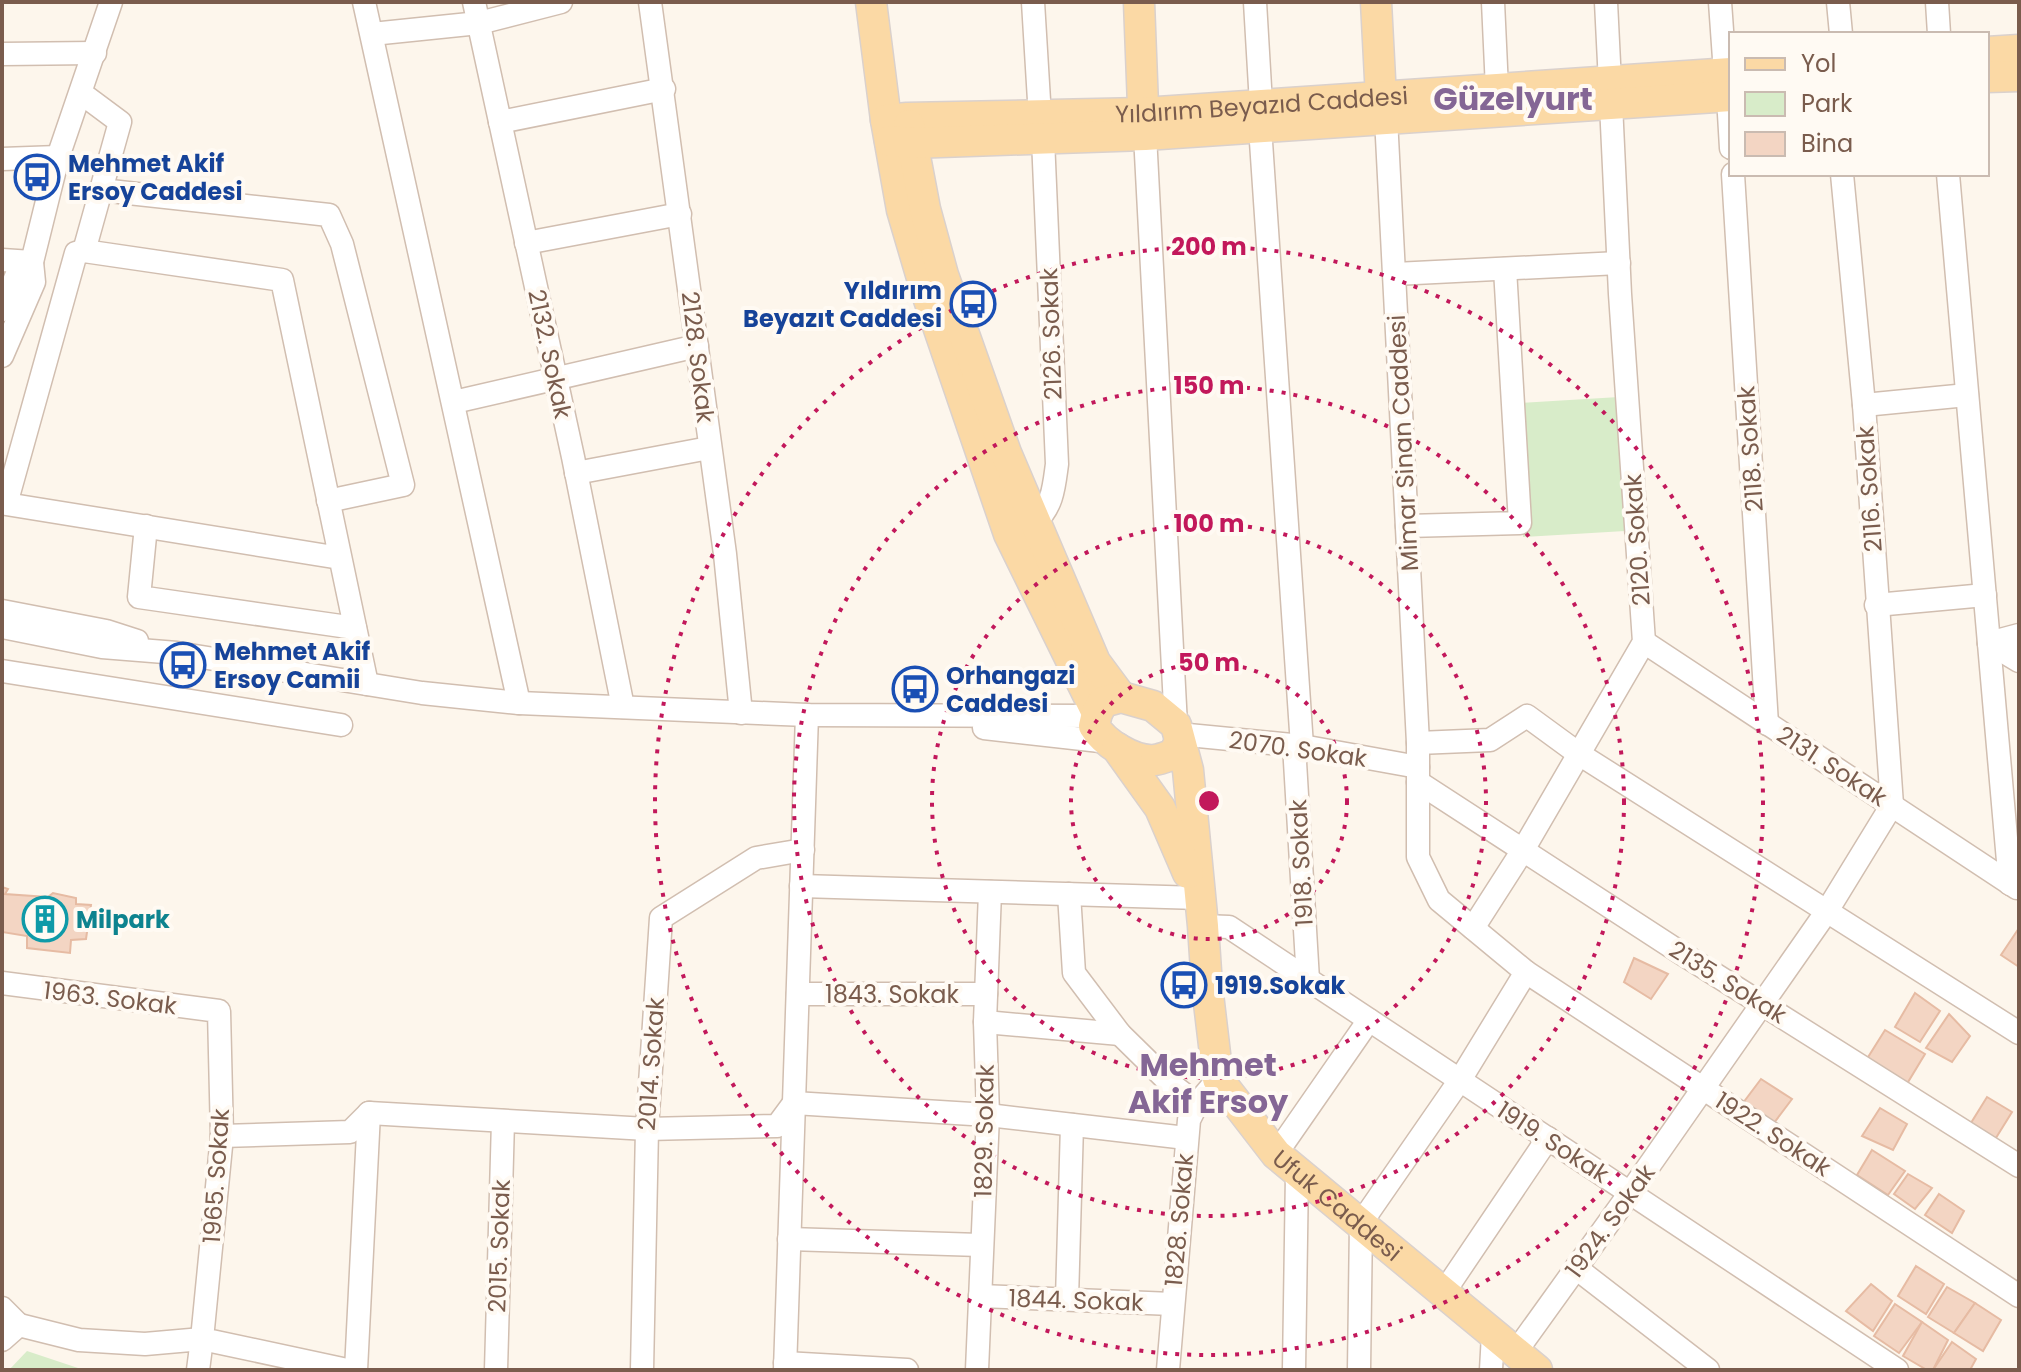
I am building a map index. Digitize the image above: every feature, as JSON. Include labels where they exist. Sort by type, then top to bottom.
[{"type":"main road","points":[[871,2],[899,131],[943,275],[1006,453],[1095,662],[1108,723],[1145,760],[1158,760],[1174,754],[1178,734]]},
{"type":"main road","points":[[889,2],[902,210],[982,459],[1009,534],[1108,723],[1160,808],[1201,912]]},
{"type":"main road","points":[[1139,2],[1144,124]]},
{"type":"main road","name":"Mimar Sinan Caddesi","points":[[1376,2],[1383,108]]},
{"type":"main road","points":[[1989,52],[2019,50]]},
{"type":"main road","points":[[1989,77],[2019,76]]},
{"type":"main road","name":"Yıldırım Beyazıd Caddesi","points":[[899,131],[1144,124],[1729,85]]},
{"type":"main road","name":"Yıldırım Beyazıd Caddesi","points":[[1383,108],[1497,89],[1611,94]]},
{"type":"main road","points":[[1108,723],[1153,706],[1178,734],[1188,770],[1218,1079]]},
{"type":"main road","name":"Ufuk Caddesi","points":[[1218,1079],[1287,1163],[1444,1292],[1509,1357]]},
{"type":"street","points":[[2,356],[34,282],[32,262],[58,157],[111,2]]},
{"type":"street","points":[[364,2],[519,703]]},
{"type":"street","points":[[372,34],[476,12],[561,2]]},
{"type":"street","name":"2128. Sokak","points":[[650,2],[725,554],[741,713]]},
{"type":"street","name":"2126. Sokak","points":[[1033,2],[1057,464],[1054,490],[1045,513],[1035,522]]},
{"type":"street","name":"1918. Sokak","points":[[1255,2],[1298,746],[1308,980]]},
{"type":"street","points":[[1493,2],[1497,89]]},
{"type":"street","name":"2120. Sokak","points":[[1606,2],[1619,263],[1644,642]]},
{"type":"street","points":[[1720,2],[1729,85]]},
{"type":"street","points":[[1838,2],[1841,32]]},
{"type":"street","points":[[1937,2],[1939,32]]},
{"type":"street","name":"2132. Sokak","points":[[476,12],[576,473],[623,707]]},
{"type":"street","points":[[2,54],[95,53]]},
{"type":"street","points":[[500,122],[664,89]]},
{"type":"street","points":[[81,93],[120,122],[84,251]]},
{"type":"street","name":"Mimar Sinan Caddesi","points":[[1383,108],[1395,274],[1418,743],[1418,857],[1439,900],[1473,928]]},
{"type":"street","points":[[1144,124],[1178,734]]},
{"type":"street","points":[[2,159],[58,157]]},
{"type":"street","name":"2118. Sokak","points":[[1733,176],[1767,724]]},
{"type":"street","name":"2116. Sokak","points":[[1842,176],[1864,405],[1892,805]]},
{"type":"street","points":[[1948,176],[1989,643],[2015,887]]},
{"type":"street","points":[[101,190],[329,215],[342,244],[403,485],[328,501]]},
{"type":"street","points":[[526,243],[680,214]]},
{"type":"street","points":[[340,558],[6,504],[76,253],[84,251],[282,280],[367,684]]},
{"type":"street","points":[[2,260],[32,262]]},
{"type":"street","points":[[2,310],[17,274],[32,262]]},
{"type":"street","points":[[1395,274],[1619,263]]},
{"type":"street","points":[[1407,526],[1520,523],[1505,269]]},
{"type":"street","points":[[454,402],[555,376],[697,346]]},
{"type":"street","points":[[1864,405],[1967,395]]},
{"type":"street","points":[[576,473],[709,448]]},
{"type":"street","points":[[146,526],[139,597],[355,628]]},
{"type":"street","points":[[1876,605],[1985,595]]},
{"type":"street","points":[[2,611],[106,631],[177,653]]},
{"type":"street","points":[[2,627],[102,647],[177,653],[422,693],[519,703],[807,715],[1020,731],[1108,723]]},
{"type":"street","points":[[1989,643],[2019,635]]},
{"type":"street","points":[[1473,928],[1523,850],[1644,642]]},
{"type":"street","name":"2131. Sokak","points":[[1644,642],[2015,887]]},
{"type":"street","points":[[1989,643],[2019,661]]},
{"type":"street","points":[[2,671],[341,725]]},
{"type":"street","points":[[807,715],[785,1367],[907,1370]]},
{"type":"street","points":[[1418,743],[1490,740],[1527,716],[1579,754],[2019,1033]]},
{"type":"street","name":"2070. Sokak","points":[[1178,734],[1298,746],[1418,775]]},
{"type":"street","name":"2135. Sokak","points":[[1418,775],[1439,796],[2019,1166]]},
{"type":"street","name":"1924. Sokak","points":[[1509,1357],[1630,1193],[1827,911],[1892,805]]},
{"type":"street","name":"2014. Sokak","points":[[642,1370],[647,1129],[661,918],[756,858],[803,850]]},
{"type":"street","points":[[801,886],[1069,894],[1201,912]]},
{"type":"street","name":"1829. Sokak","points":[[977,1370],[988,1115],[985,1022],[990,892]]},
{"type":"street","points":[[1069,894],[1074,973],[1120,1034],[1172,1085],[1197,1104]]},
{"type":"street","name":"1919. Sokak","points":[[1201,912],[1229,927],[1897,1370]]},
{"type":"street","name":"1922. Sokak","points":[[1473,928],[1526,972],[2019,1296]]},
{"type":"street","points":[[1359,1370],[1361,1223],[1460,1080],[1526,972]]},
{"type":"street","name":"1963. Sokak","points":[[2,983],[219,1011]]},
{"type":"street","name":"1843. Sokak","points":[[798,994],[986,994]]},
{"type":"street","name":"1965. Sokak","points":[[198,1370],[222,1136],[219,1011]]},
{"type":"street","points":[[1294,1370],[1287,1163],[1369,1020]]},
{"type":"street","name":"1843. Sokak","points":[[985,1022],[1120,1034]]},
{"type":"street","name":"1828. Sokak","points":[[1168,1370],[1189,1120],[1197,1104],[1218,1079]]},
{"type":"street","points":[[222,1136],[350,1132],[369,1113],[647,1129],[777,1126],[794,1103]]},
{"type":"street","points":[[794,1103],[988,1115],[1186,1138]]},
{"type":"street","points":[[356,1370],[369,1113]]},
{"type":"street","name":"2015. Sokak","points":[[496,1370],[503,1121]]},
{"type":"street","points":[[1067,1299],[1072,1125]]},
{"type":"street","points":[[1444,1292],[1548,1138]]},
{"type":"street","points":[[789,1239],[980,1245]]},
{"type":"street","points":[[1576,1268],[1708,1370]]},
{"type":"street","name":"1844. Sokak","points":[[980,1296],[1172,1304]]},
{"type":"street","points":[[2,1308],[10,1332],[145,1344],[202,1339],[287,1364],[347,1370]]},
{"type":"green space","points":[[1619,397],[1625,531],[1523,537],[1521,403]]},
{"type":"green space","points":[[27,1351],[84,1370],[9,1370]]},
{"type":"building","name":"Milpark","points":[[2,887],[8,889],[5,894],[48,897],[53,893],[76,898],[76,904],[91,905],[86,939],[71,940],[70,953],[27,948],[27,936],[2,932]]},
{"type":"building","points":[[2019,928],[2019,967],[2001,955]]},
{"type":"building","points":[[1634,958],[1668,974],[1651,999],[1624,982]]},
{"type":"building","points":[[1915,993],[1940,1011],[1920,1042],[1895,1027]]},
{"type":"building","points":[[1949,1014],[1970,1036],[1952,1062],[1926,1048]]},
{"type":"building","points":[[1885,1030],[1925,1054],[1905,1087],[1865,1062]]},
{"type":"building","points":[[1761,1079],[1792,1099],[1774,1123],[1743,1103]]},
{"type":"building","points":[[1987,1097],[2012,1112],[1991,1146],[1966,1131]]},
{"type":"building","points":[[1880,1108],[1907,1124],[1893,1150],[1862,1136]]},
{"type":"building","points":[[1872,1150],[1905,1171],[1888,1195],[1857,1175]]},
{"type":"building","points":[[1908,1174],[1932,1188],[1915,1209],[1894,1194]]},
{"type":"building","points":[[1939,1194],[1964,1211],[1952,1233],[1925,1215]]},
{"type":"building","points":[[1916,1266],[1944,1284],[1926,1314],[1898,1296]]},
{"type":"building","points":[[1871,1284],[1892,1301],[1873,1331],[1846,1311]]},
{"type":"building","points":[[1947,1287],[1975,1303],[1954,1333],[1928,1317]]},
{"type":"building","points":[[1975,1303],[2001,1320],[1983,1351],[1954,1333]]},
{"type":"building","points":[[1895,1304],[1922,1322],[1899,1353],[1874,1336]]},
{"type":"building","points":[[1922,1322],[1948,1340],[1933,1370],[1927,1370],[1903,1356]]},
{"type":"building","points":[[1952,1342],[1976,1359],[1970,1370],[1933,1370]]},
{"type":"place","name":"Mehmet Akif Ersoy Caddesi","points":[[37,177]]},
{"type":"place","name":"Yıldırım Beyazıt Caddesi","points":[[973,304]]},
{"type":"place","name":"Mehmet Akif Ersoy Camii","points":[[183,665]]},
{"type":"place","name":"Orhangazi Caddesi","points":[[915,689]]},
{"type":"place","name":"Milpark","points":[[45,919]]},
{"type":"place","name":"1919.Sokak","points":[[1184,985]]},
{"type":"district","name":"Güzelyurt","points":[[1513,98]]},
{"type":"district","name":"Mehmet Akif Ersoy","points":[[1208,1082]]}]
